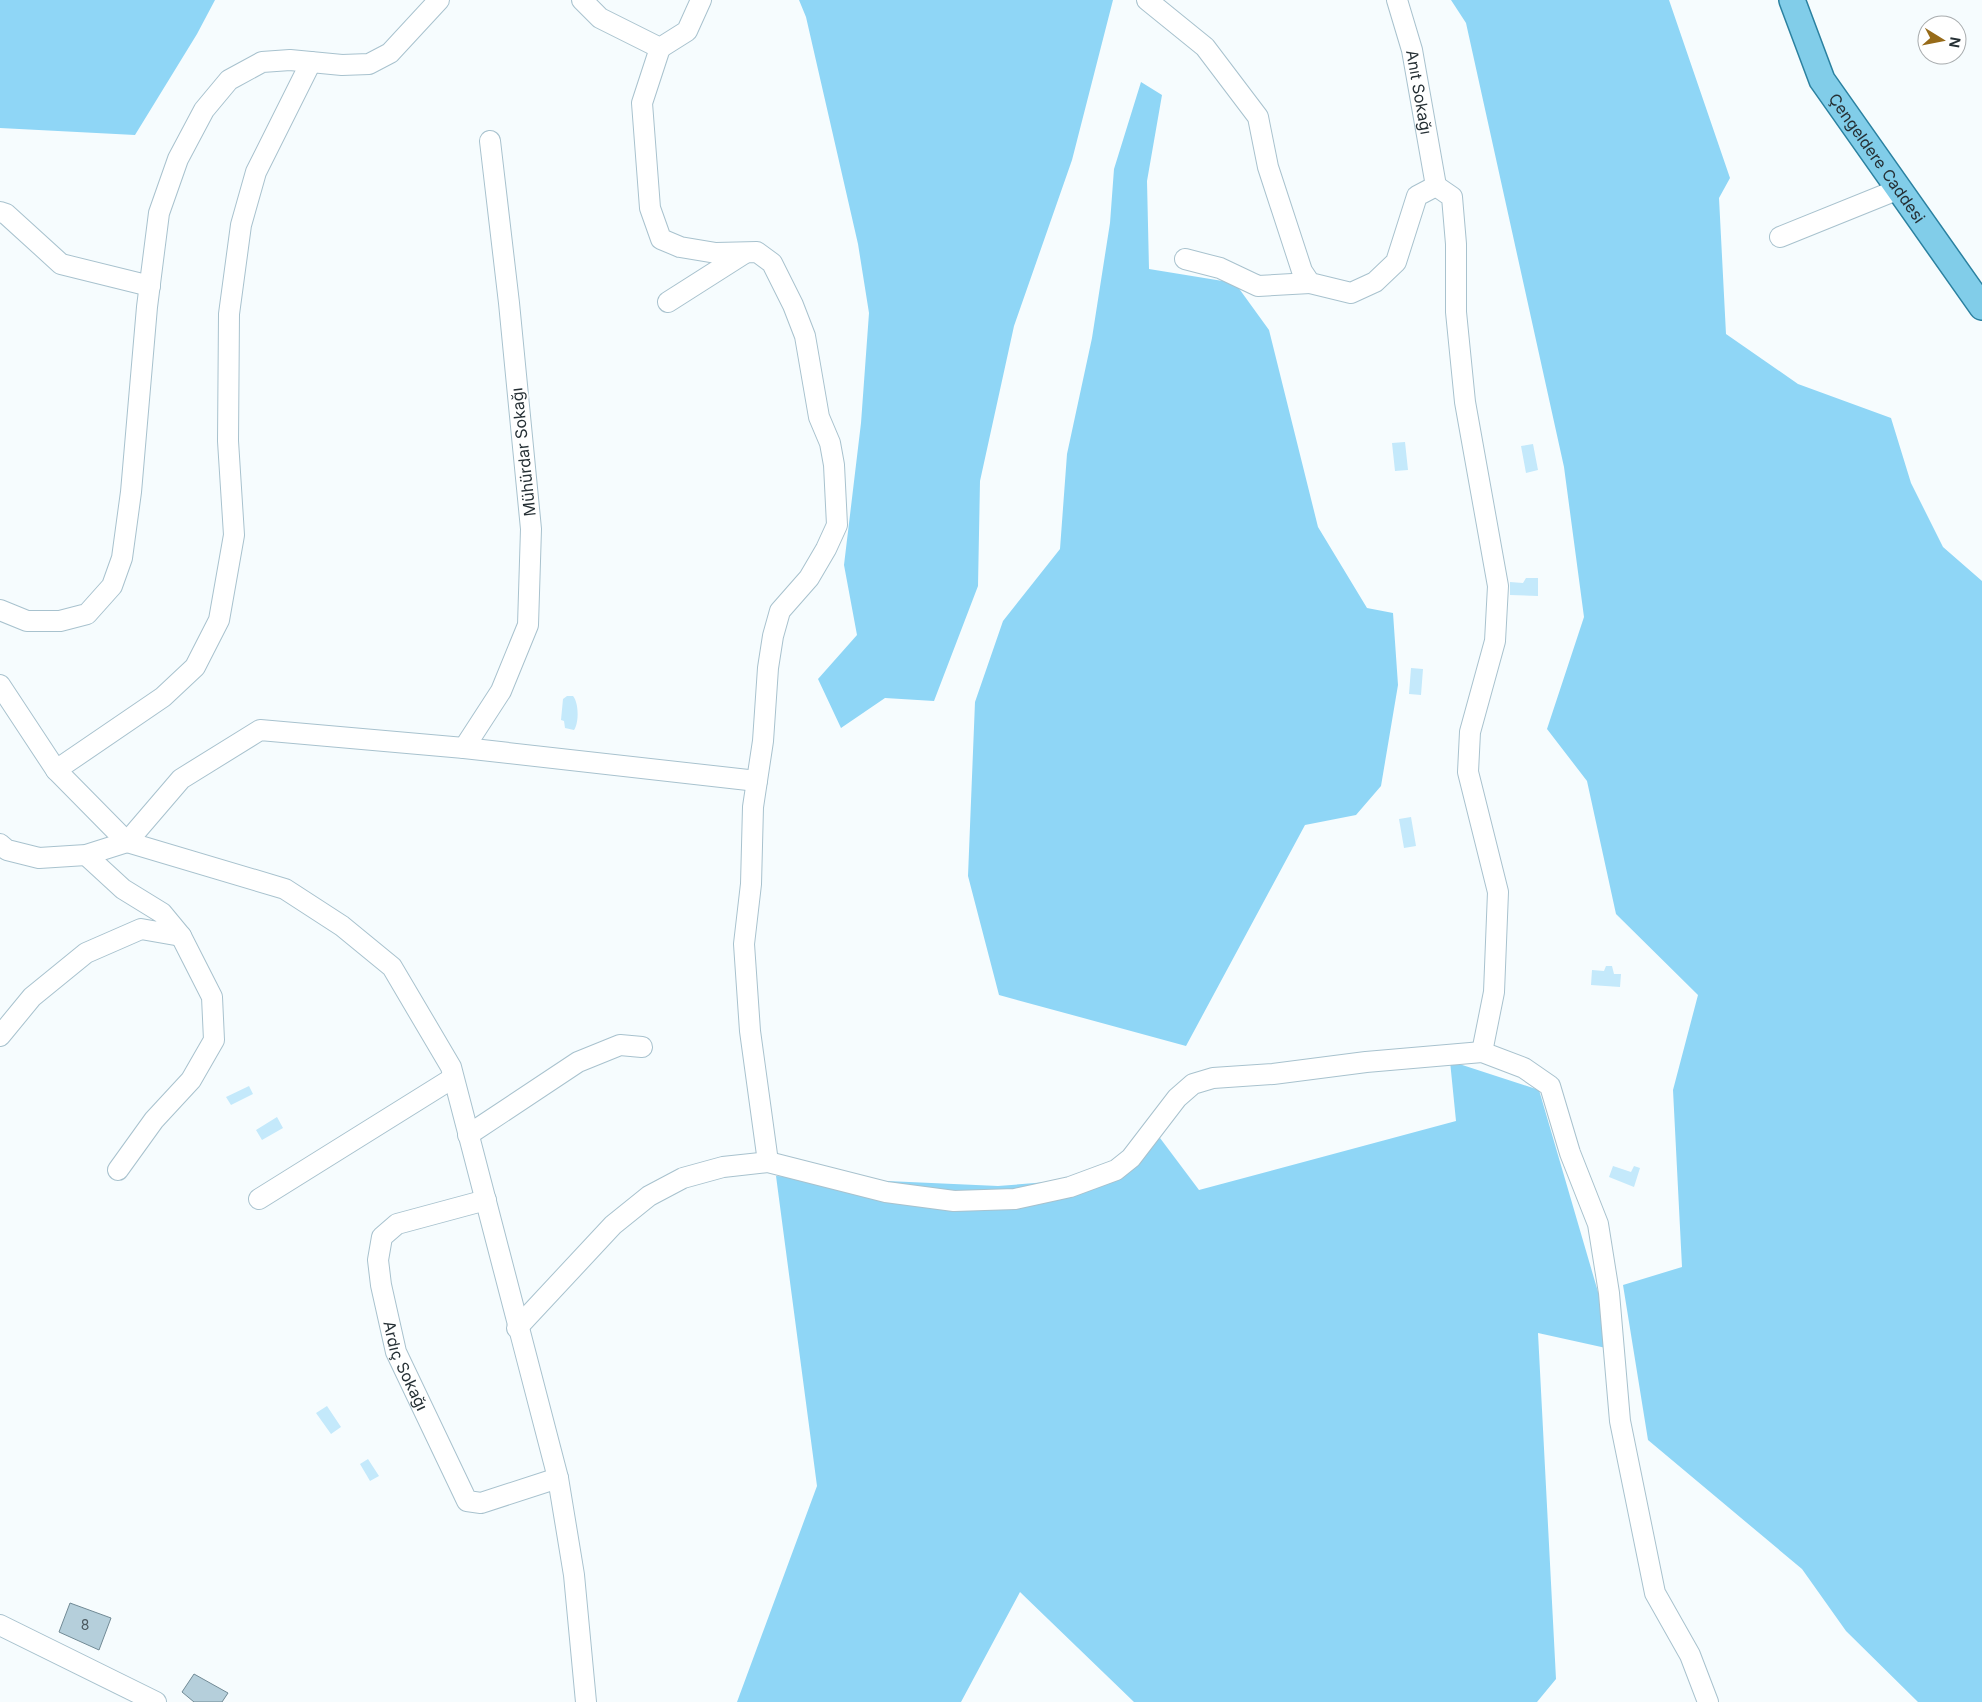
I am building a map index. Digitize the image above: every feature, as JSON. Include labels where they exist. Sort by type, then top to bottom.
[{"type":"main road","name":"Çengeldere Caddesi","points":[[1792,0],[1822,80],[1982,307]]},
{"type":"street","points":[[0,610],[26,620],[60,621],[87,614],[112,586],[122,558],[131,492],[150,286],[159,213],[178,159],[204,110],[229,80],[262,62],[290,60],[342,66],[369,64],[390,53],[439,0]]},
{"type":"street","points":[[582,0],[600,18],[660,48]]},
{"type":"street","points":[[701,0],[687,31],[660,48],[642,104],[650,208],[662,239],[680,247],[716,254],[757,252],[772,263],[793,305],[805,336],[819,417],[830,443],[834,465],[837,525],[809,578],[780,611],[768,668],[763,741],[753,807],[750,884],[744,944],[750,1031],[768,1162]]},
{"type":"street","points":[[1146,0],[1204,47],[1258,117],[1268,167],[1302,271],[1310,283]]},
{"type":"street","name":"Anıt Sokağı","points":[[1397,0],[1412,50],[1436,186]]},
{"type":"street","points":[[56,770],[170,691],[195,667],[219,620],[234,535],[228,441],[229,314],[241,225],[256,172],[311,62]]},
{"type":"street","name":"Mühürdar Sokağı","points":[[464,748],[501,691],[528,625],[531,529],[509,304],[490,141]]},
{"type":"street","points":[[1184,260],[1220,268],[1258,286],[1310,283],[1351,293],[1375,282],[1396,262],[1417,196],[1436,186],[1452,197],[1456,244],[1456,312],[1465,402],[1498,586],[1494,642],[1470,732],[1468,772],[1498,892],[1494,992],[1482,1052]]},
{"type":"street","points":[[1780,237],[1899,189]]},
{"type":"street","points":[[0,212],[6,214],[61,264],[150,286]]},
{"type":"street","points":[[668,302],[745,253]]},
{"type":"street","points":[[0,685],[56,770],[127,842],[285,889],[342,926],[392,967],[451,1068],[517,1328],[558,1478],[574,1575],[586,1702]]},
{"type":"street","points":[[0,844],[7,850],[39,858],[86,855],[127,842],[181,779],[260,730],[464,748],[757,781]]},
{"type":"street","points":[[86,855],[124,889],[162,913],[181,936],[212,997],[214,1040],[191,1080],[154,1120],[118,1170]]},
{"type":"street","points":[[0,1036],[32,997],[86,953],[141,930],[181,936]]},
{"type":"street","points":[[468,1135],[578,1062],[620,1045],[642,1047]]},
{"type":"street","points":[[517,1328],[613,1225],[649,1196],[683,1178],[723,1167],[768,1162],[886,1192],[954,1201],[1015,1200],[1070,1187],[1116,1170],[1131,1158],[1177,1098],[1193,1084],[1213,1078],[1273,1074],[1366,1062],[1482,1052],[1524,1068],[1550,1086],[1570,1152],[1598,1224],[1609,1293],[1620,1421],[1655,1593],[1690,1655],[1708,1702]]},
{"type":"street","points":[[259,1199],[453,1078]]},
{"type":"street","name":"Ardıç Sokağı","points":[[486,1200],[397,1224],[382,1238],[378,1260],[380,1285],[396,1352],[467,1501],[481,1503],[558,1478]]},
{"type":"street","points":[[0,1625],[156,1702]]},
{"type":"shaded area","points":[[0,0],[215,0],[197,34],[135,135],[0,128]]},
{"type":"shaded area","points":[[799,0],[1113,0],[1072,160],[1014,326],[980,481],[978,586],[934,701],[885,698],[841,728],[818,679],[857,635],[844,565],[861,423],[869,313],[858,244],[806,17]]},
{"type":"shaded area","points":[[1451,0],[1669,0],[1730,178],[1719,198],[1726,334],[1798,384],[1891,418],[1911,483],[1943,547],[1982,581],[1982,1702],[1918,1702],[1846,1631],[1802,1569],[1648,1440],[1623,1285],[1682,1267],[1673,1090],[1698,995],[1616,914],[1587,781],[1547,729],[1584,617],[1564,467],[1466,23]]},
{"type":"shaded area","points":[[1141,82],[1162,95],[1147,181],[1149,269],[1235,283],[1269,330],[1318,527],[1367,608],[1393,613],[1398,685],[1381,786],[1356,815],[1305,825],[1186,1046],[999,995],[968,876],[975,702],[1003,621],[1060,549],[1067,454],[1092,338],[1110,223],[1114,169]]},
{"type":"shaded area","points":[[1405,442],[1408,470],[1395,471],[1392,443]]},
{"type":"shaded area","points":[[1533,444],[1538,470],[1526,473],[1521,446]]},
{"type":"shaded area","points":[[1526,578],[1538,578],[1538,596],[1510,595],[1510,582],[1523,583]]},
{"type":"shaded area","points":[[1411,668],[1423,669],[1421,695],[1409,694]]},
{"type":"shaded area","points":[[567,696],[573,696],[576,703],[577,718],[574,730],[565,728],[564,721],[561,720],[563,699]]},
{"type":"shaded area","points":[[1411,817],[1416,846],[1404,848],[1399,819]]},
{"type":"shaded area","points":[[1606,966],[1612,966],[1614,974],[1621,974],[1620,987],[1591,985],[1592,970],[1604,971]]},
{"type":"shaded area","points":[[1450,1061],[1539,1090],[1615,1350],[1538,1333],[1556,1679],[1537,1702],[1134,1702],[1020,1592],[961,1702],[737,1702],[817,1486],[776,1176],[998,1186],[1109,1177],[1157,1134],[1199,1190],[1456,1121]]},
{"type":"shaded area","points":[[249,1086],[253,1094],[231,1105],[226,1097]]},
{"type":"shaded area","points":[[277,1117],[283,1128],[262,1140],[256,1130]]},
{"type":"shaded area","points":[[1613,1166],[1631,1172],[1634,1166],[1640,1168],[1634,1187],[1609,1177]]},
{"type":"shaded area","points":[[327,1406],[341,1427],[331,1434],[316,1413]]},
{"type":"shaded area","points":[[368,1459],[379,1476],[370,1481],[360,1464]]},
{"type":"building","points":[[70,1603],[111,1618],[99,1650],[59,1632]]},
{"type":"building","points":[[194,1674],[228,1693],[222,1702],[194,1702],[182,1692]]}]
